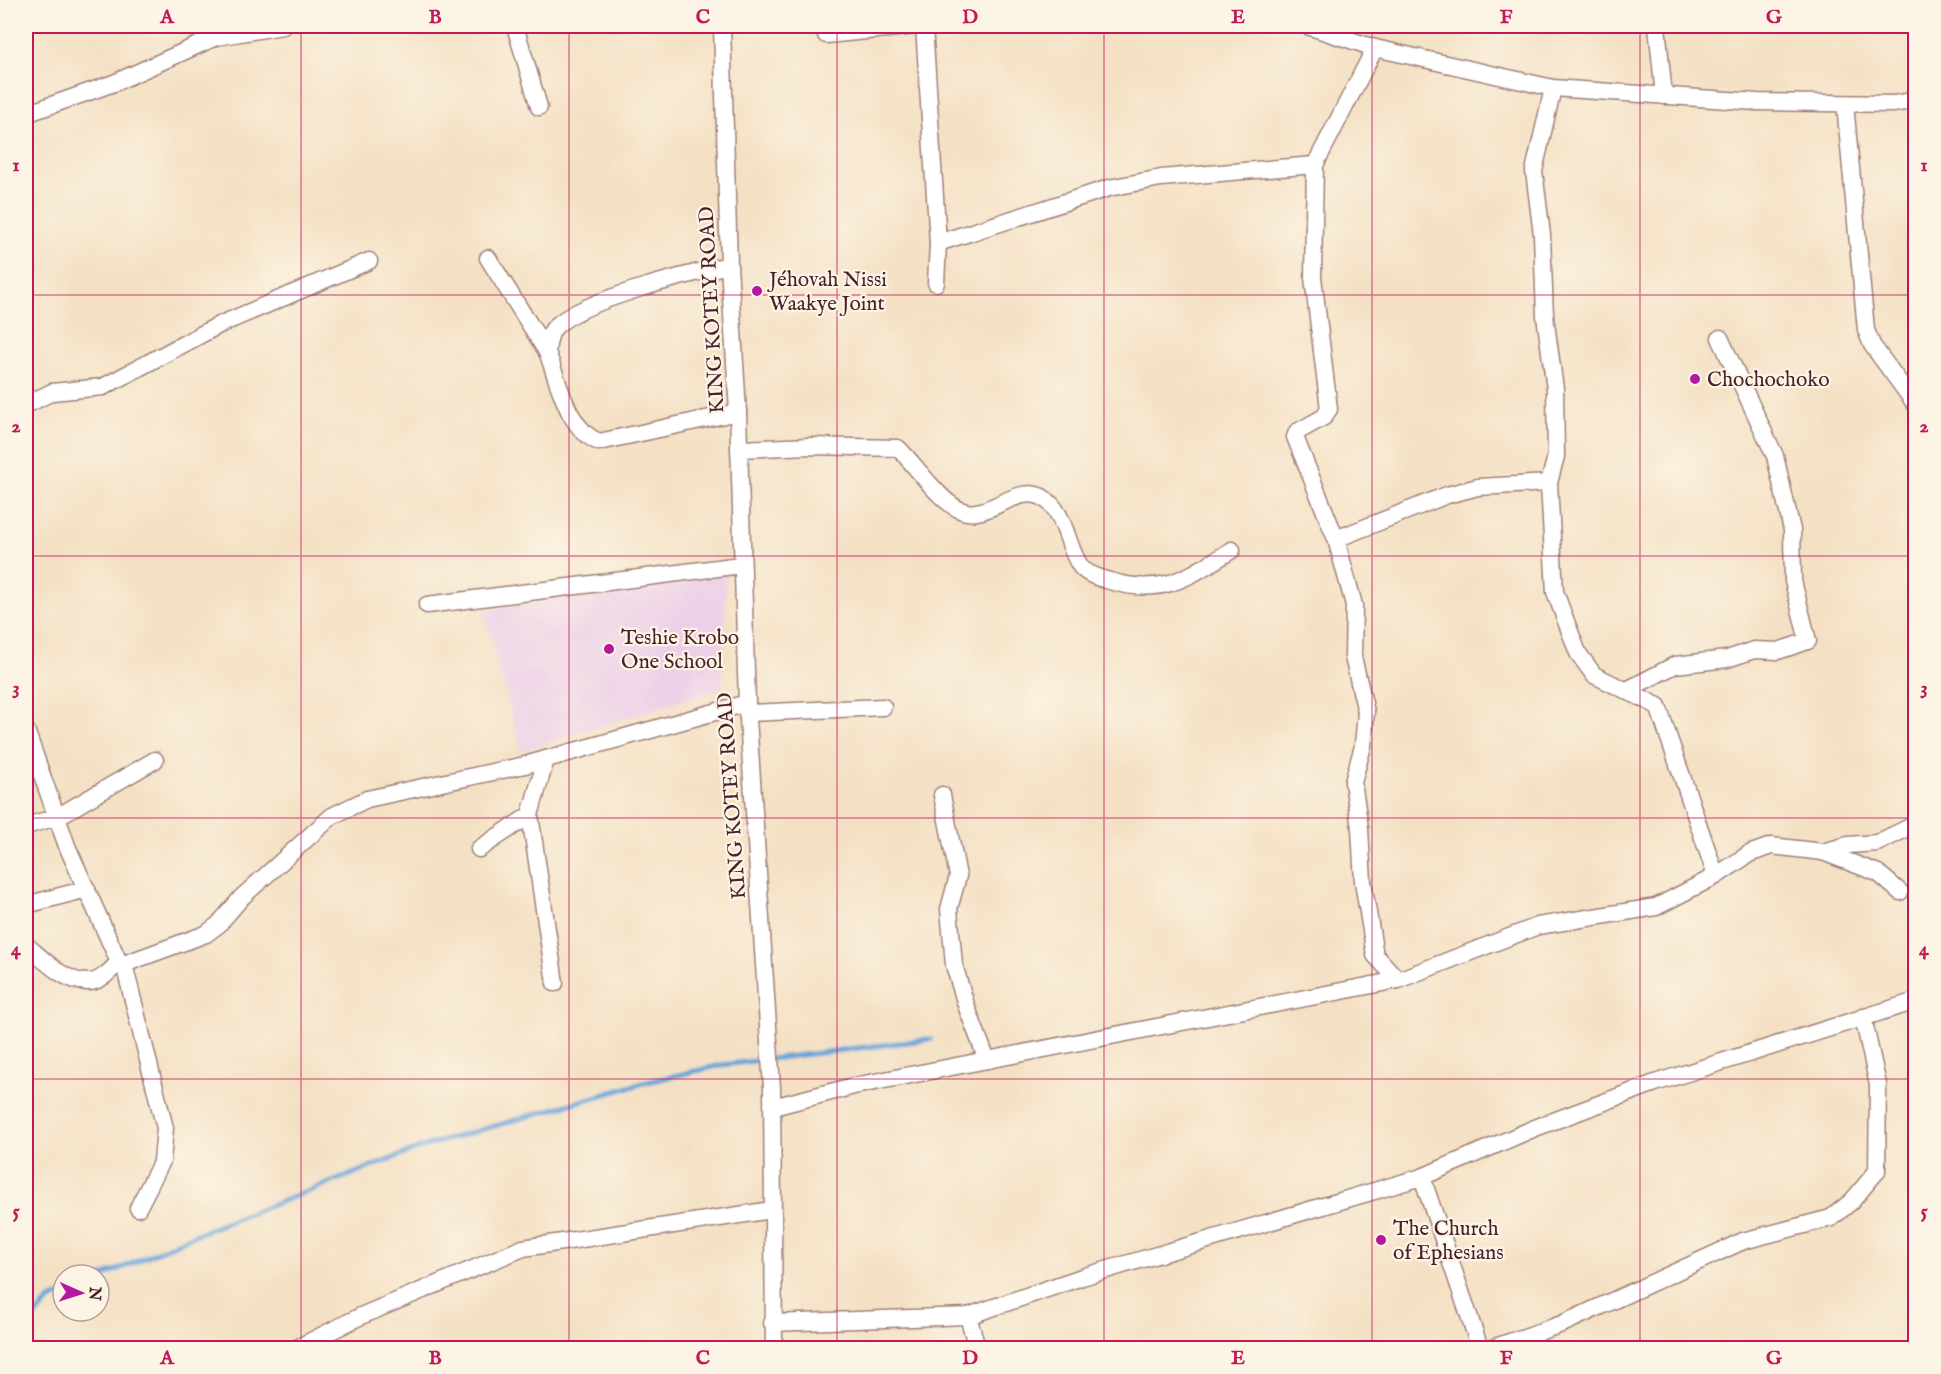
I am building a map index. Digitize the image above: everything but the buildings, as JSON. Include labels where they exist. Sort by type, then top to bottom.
[{"type":"street","points":[[26,114],[114,83],[216,37],[283,26]]},
{"type":"street","points":[[515,26],[539,107]]},
{"type":"street","name":"KING KOTEY ROAD","points":[[722,26],[729,265],[738,412],[747,708],[773,1107],[772,1323],[774,1348]]},
{"type":"street","points":[[826,35],[917,26]]},
{"type":"street","points":[[924,26],[938,243],[936,283]]},
{"type":"street","points":[[1307,26],[1375,48],[1553,88],[1757,102],[1894,104],[1916,100]]},
{"type":"street","points":[[1657,26],[1664,96]]},
{"type":"street","points":[[1375,48],[1315,165],[1313,278],[1329,409],[1324,417],[1297,432],[1295,437],[1336,539],[1354,605],[1353,657],[1366,712],[1363,746],[1353,782],[1360,828],[1364,882],[1375,955],[1398,980]]},
{"type":"street","points":[[1553,88],[1534,171],[1542,235],[1544,305],[1555,389],[1556,456],[1549,483],[1555,592],[1578,653],[1594,675],[1658,706],[1716,876]]},
{"type":"street","points":[[1845,104],[1866,330],[1872,345],[1916,405]]},
{"type":"street","points":[[938,243],[1109,188],[1161,178],[1315,165]]},
{"type":"street","points":[[488,258],[548,352],[574,422],[589,438],[599,442],[738,412]]},
{"type":"street","points":[[26,405],[52,392],[104,387],[219,326],[369,261]]},
{"type":"street","points":[[548,352],[549,339],[555,327],[590,307],[680,276],[729,265]]},
{"type":"street","points":[[1627,690],[1675,665],[1727,658],[1755,650],[1778,651],[1808,641],[1793,581],[1792,530],[1775,456],[1720,338]]},
{"type":"street","points":[[739,449],[810,446],[898,448],[944,498],[963,512],[978,513],[1027,495],[1039,496],[1052,504],[1079,566],[1095,577],[1134,589],[1157,586],[1189,577],[1232,550]]},
{"type":"street","points":[[1336,539],[1447,495],[1479,487],[1549,483]]},
{"type":"street","points":[[427,605],[741,565]]},
{"type":"street","points":[[26,945],[55,968],[70,977],[88,983],[102,978],[122,963],[207,934],[218,925],[242,897],[332,816],[367,799],[546,759],[747,708],[883,706]]},
{"type":"street","points":[[26,730],[57,817],[87,889],[122,963],[165,1128],[162,1161],[138,1208]]},
{"type":"street","points":[[546,759],[530,815],[555,983]]},
{"type":"street","points":[[26,826],[57,817],[155,760]]},
{"type":"street","points":[[942,795],[958,876],[949,909],[954,965],[967,1008],[987,1060]]},
{"type":"street","points":[[479,849],[530,815]]},
{"type":"street","points":[[1823,852],[1848,845],[1877,843],[1916,824]]},
{"type":"street","points":[[773,1107],[854,1086],[1398,980],[1538,926],[1656,907],[1716,876],[1749,854],[1771,846],[1823,852],[1878,873],[1900,892]]},
{"type":"street","points":[[26,905],[87,889]]},
{"type":"street","points":[[772,1323],[968,1316],[1082,1277],[1422,1178],[1535,1128],[1654,1083],[1916,1001]]},
{"type":"street","points":[[1492,1348],[1562,1324],[1743,1241],[1831,1218],[1852,1201],[1877,1171],[1878,1085],[1863,1017]]},
{"type":"street","points":[[1422,1178],[1480,1348]]},
{"type":"street","points":[[297,1348],[361,1316],[523,1248],[772,1210]]},
{"type":"street","points":[[968,1316],[977,1348]]},
{"type":"shaded area","name":"Teshie Krobo One School","points":[[727,572],[722,688],[521,751],[484,610]]},
{"type":"waterway","points":[[111,1273],[197,1234],[425,1146],[647,1082],[722,1065],[931,1039]]},
{"type":"waterway","points":[[26,1327],[51,1300]]},
{"type":"place","name":"Jéhovah Nissi Waakye Joint","points":[[757,291]]},
{"type":"place","name":"Chochochoko","points":[[1695,379]]},
{"type":"place","name":"Teshie Krobo One School","points":[[609,649]]},
{"type":"place","name":"The Church of Ephesians","points":[[1381,1240]]}]
